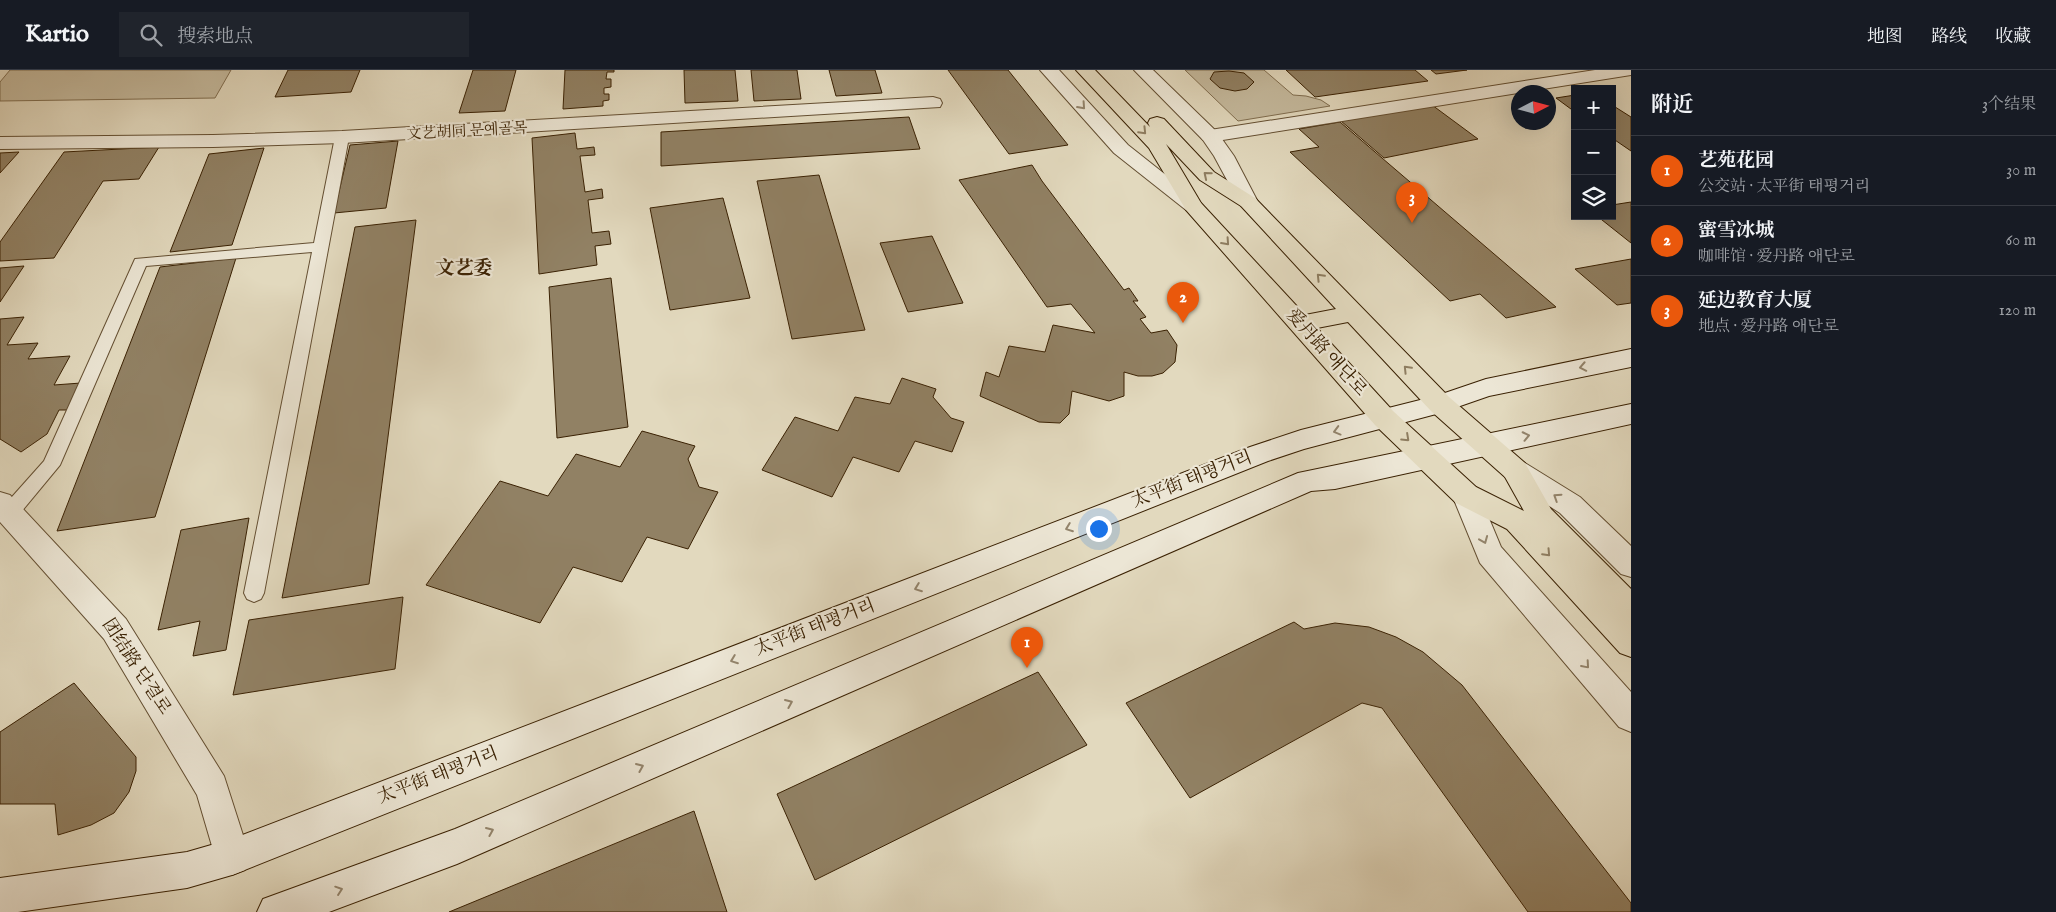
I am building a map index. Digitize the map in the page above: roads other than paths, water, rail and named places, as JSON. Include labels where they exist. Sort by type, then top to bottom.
[{"type":"main road","name":"爱丹路 애단로","points":[[1085,70],[1157,145],[1193,206],[1384,418],[1466,495],[1517,521],[1631,643]]},
{"type":"main road","points":[[1105,70],[1207,176],[1248,202],[1440,404],[1515,470],[1542,517],[1631,610]]},
{"type":"main road","points":[[1300,324],[1353,312]]},
{"type":"street","name":"爱丹路 애단로","points":[[1049,70],[1121,149],[1193,206]]},
{"type":"street","points":[[1142,70],[1210,136],[1224,156],[1248,202]]},
{"type":"street","points":[[1210,136],[1630,70]]},
{"type":"street","name":"文艺胡同 문예골목","points":[[0,143],[214,141],[342,137],[933,103]]},
{"type":"street","name":"太平街 태평거리","points":[[0,896],[187,870],[232,857],[1259,454],[1440,404],[1486,388],[1631,358]]},
{"type":"street","points":[[276,912],[457,846],[1308,481],[1335,478],[1428,459],[1631,414]]},
{"type":"street","points":[[1515,470],[1570,505],[1631,565]]},
{"type":"street","name":"爱丹路 애단로","points":[[1466,495],[1490,554],[1631,716]]},
{"type":"street","name":"团结路 단결로","points":[[5,508],[115,629],[212,788],[232,857]]},
{"type":"lane","points":[[254,593],[342,137]]},
{"type":"lane","points":[[5,508],[52,466],[140,262],[320,246]]},
{"type":"place","name":"延边教育大厦","points":[[1412,223]]},
{"type":"place","name":"蜜雪冰城","points":[[1183,323]]},
{"type":"place","name":"艺苑花园","points":[[1027,668]]},
{"type":"district","name":"文艺委","points":[[464,269]]}]
